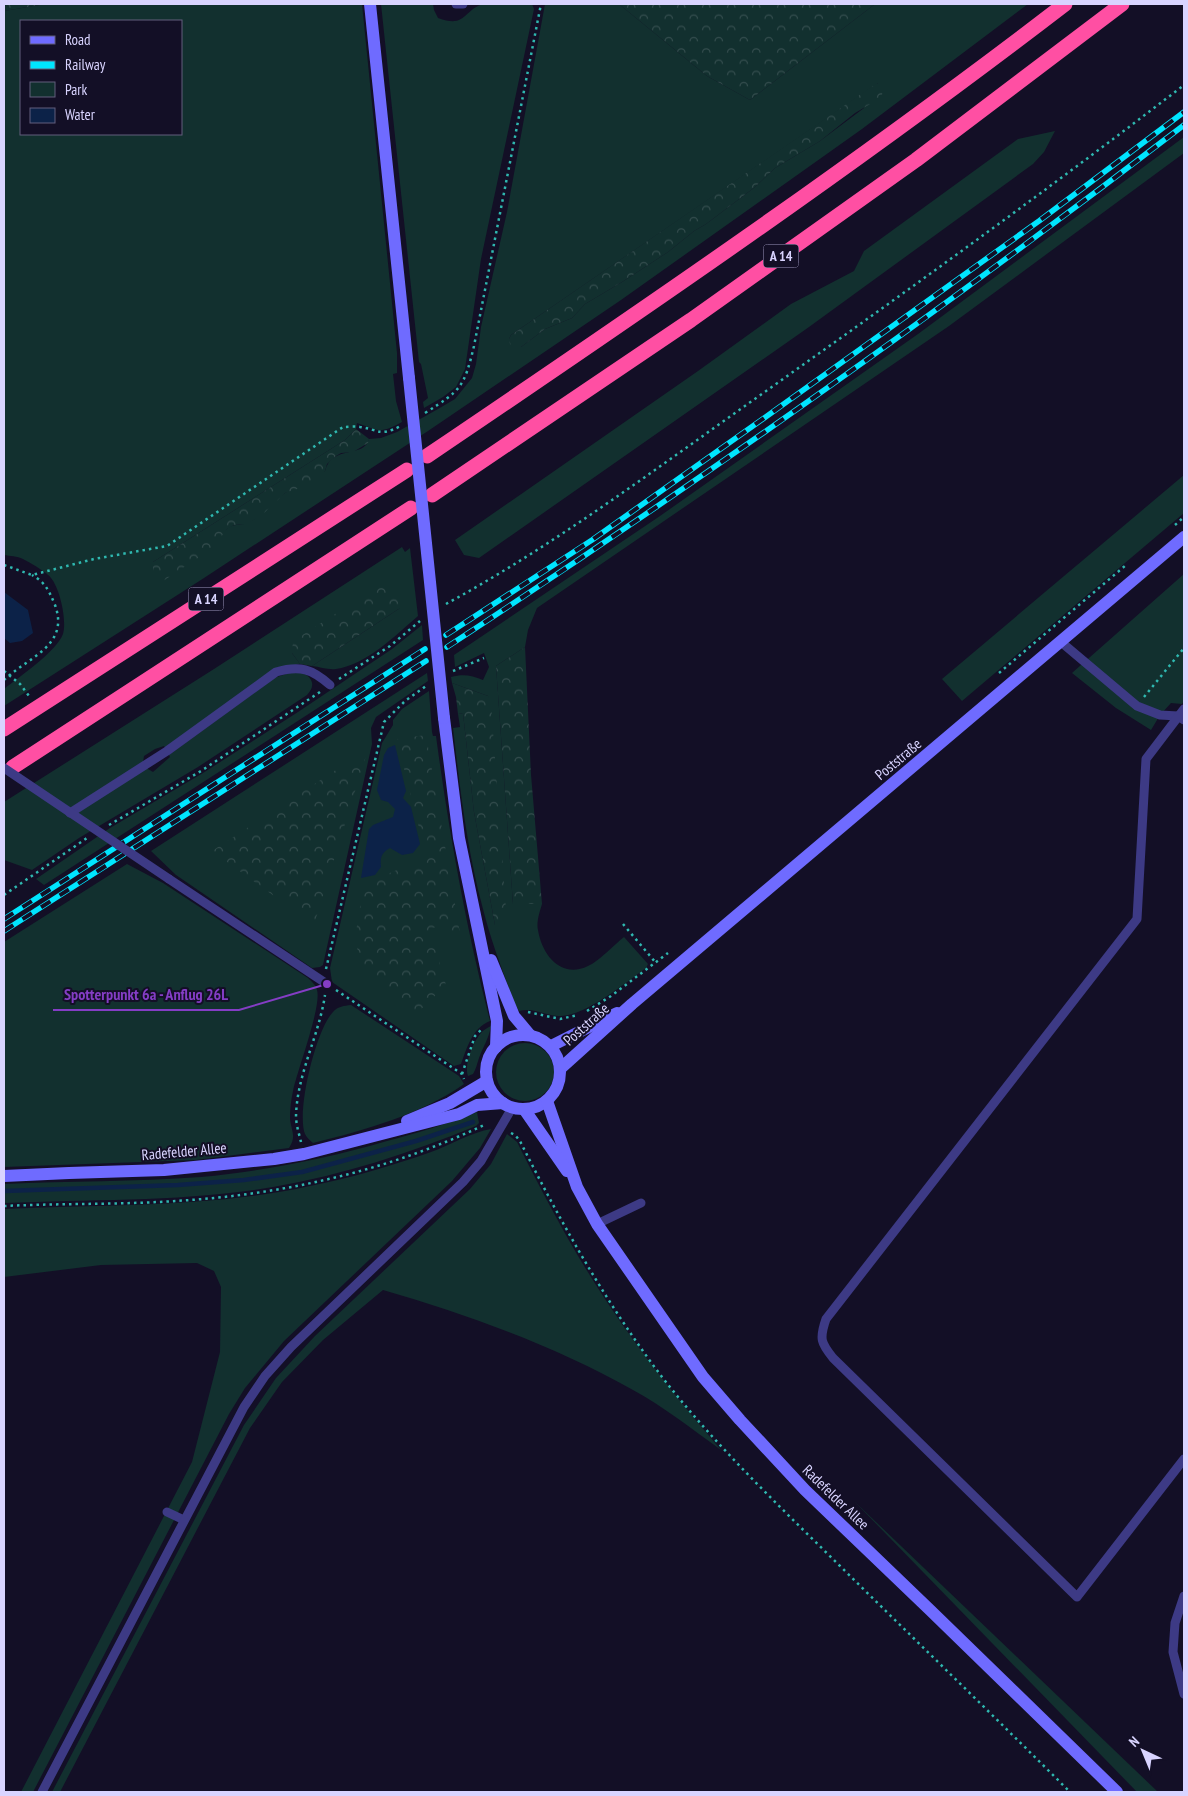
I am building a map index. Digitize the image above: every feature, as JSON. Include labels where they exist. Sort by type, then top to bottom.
[{"type":"highway","name":"A 14","points":[[427,456],[583,351],[821,184],[1065,4]]},
{"type":"highway","name":"A 14","points":[[432,495],[598,385],[716,303],[916,160],[1122,4]]},
{"type":"highway","name":"A 14","points":[[4,729],[407,470]]},
{"type":"highway","name":"A 14","points":[[8,768],[411,508]]},
{"type":"main road","points":[[370,4],[444,718],[459,838],[497,1021],[496,1047]]},
{"type":"main road","name":"Poststraße","points":[[561,1068],[632,1004],[1184,538]]},
{"type":"main road","points":[[480,934],[514,1016],[530,1035]]},
{"type":"main road","name":"Poststraße","points":[[551,1046],[632,1004]]},
{"type":"main road","points":[[513,1107],[536,1107],[547,1101],[555,1092],[560,1081],[561,1068],[558,1056],[551,1046],[541,1039],[530,1035],[517,1035],[506,1039],[496,1047],[489,1057],[487,1081],[496,1097],[513,1107],[578,1186]]},
{"type":"main road","name":"Radefelder Allee","points":[[364,1138],[450,1102],[487,1081]]},
{"type":"main road","points":[[547,1101],[578,1186]]},
{"type":"main road","name":"Radefelder Allee","points":[[4,1176],[164,1170],[274,1159],[304,1154],[459,1114],[477,1105],[513,1107]]},
{"type":"main road","name":"Radefelder Allee","points":[[578,1186],[597,1224],[703,1377],[740,1420],[805,1490],[1117,1792]]},
{"type":"lane","points":[[456,4],[463,4]]},
{"type":"lane","points":[[1061,642],[1137,706],[1160,716],[1182,715]]},
{"type":"lane","points":[[70,813],[167,751],[276,672],[300,668],[317,674],[330,685]]},
{"type":"lane","points":[[1182,715],[1146,759],[1138,919],[826,1319],[821,1333],[823,1345],[833,1358],[1077,1597],[1184,1459]]},
{"type":"lane","points":[[8,768],[70,813],[326,984]]},
{"type":"lane","points":[[42,1792],[244,1407],[265,1376],[291,1347],[463,1182],[481,1161],[513,1107]]},
{"type":"lane","points":[[597,1224],[641,1203]]},
{"type":"lane","points":[[167,1512],[184,1520]]},
{"type":"lane","points":[[1184,1596],[1175,1623],[1173,1652],[1184,1694]]},
{"type":"path","points":[[423,414],[460,387],[468,374],[541,4]]},
{"type":"path","points":[[442,606],[500,574],[711,430],[899,297],[1184,85]]},
{"type":"path","points":[[32,575],[94,558],[167,546],[343,427],[360,426],[377,432],[388,432],[404,424]]},
{"type":"path","points":[[1170,529],[1184,517]]},
{"type":"path","points":[[996,676],[1133,560]]},
{"type":"path","points":[[4,565],[42,580],[49,588],[59,617],[58,631],[46,649],[4,680]]},
{"type":"path","points":[[102,829],[201,771],[296,709],[390,646],[423,619]]},
{"type":"path","points":[[1137,706],[1184,648]]},
{"type":"path","points":[[449,673],[484,658]]},
{"type":"path","points":[[4,671],[20,684],[37,708]]},
{"type":"path","points":[[304,1154],[296,1118],[298,1091],[322,1013],[326,984],[326,966],[384,722],[405,702],[430,684]]},
{"type":"path","points":[[4,895],[92,835]]},
{"type":"path","points":[[623,924],[666,976]]},
{"type":"path","points":[[524,1013],[534,1012],[560,1019],[582,1014],[611,996],[674,949]]},
{"type":"path","points":[[326,984],[462,1074],[475,1036],[487,1025]]},
{"type":"path","points":[[4,1206],[190,1200],[305,1185],[344,1176],[437,1146],[486,1124],[515,1135],[520,1141],[572,1242],[610,1303],[663,1377],[723,1448],[814,1541],[1070,1792]]},
{"type":"green space","points":[[490,3],[532,4],[534,9],[481,259],[465,369],[456,387],[424,408],[423,402],[428,398],[419,362],[381,4],[433,4],[438,18],[447,21],[460,20],[477,6]]},
{"type":"green space","points":[[4,4],[45,4],[4,11]]},
{"type":"green space","points":[[45,4],[362,4],[397,353],[397,373],[393,374],[396,401],[402,422],[384,430],[370,428],[357,423],[356,429],[345,440],[153,562],[153,569],[182,563],[201,555],[210,549],[228,528],[255,519],[285,493],[325,471],[334,457],[361,449],[369,439],[381,438],[397,432],[438,409],[455,399],[472,378],[476,364],[481,327],[507,212],[545,4],[619,4],[707,76],[750,100],[875,4],[1028,4],[862,129],[621,300],[428,431],[4,706],[4,689],[53,649],[63,634],[64,621],[60,597],[49,576],[23,559],[4,555],[4,11]],"holes":[[[878,83],[864,108],[820,141],[775,168],[755,187],[668,252],[585,304],[572,318],[545,329],[521,347],[509,339],[511,335]]]},
{"type":"green space","points":[[619,4],[875,4],[750,100],[707,76]]},
{"type":"green space","points":[[877,83],[883,88],[882,95],[877,100],[855,113],[820,141],[775,168],[755,187],[668,252],[585,304],[572,318],[545,329],[521,347],[514,348],[510,344],[509,339],[511,335]]},
{"type":"green space","points":[[1055,131],[1044,152],[1033,164],[809,327],[479,558],[464,555],[455,540],[791,304],[854,271],[864,251],[1018,139]]},
{"type":"green space","points":[[1184,137],[1184,153],[949,326],[537,608],[528,630],[525,647],[496,666],[513,904],[542,904],[538,917],[540,939],[548,956],[561,967],[578,969],[588,966],[624,937],[648,964],[646,968],[605,997],[582,1010],[561,1016],[531,1010],[519,1011],[493,945],[477,887],[458,774],[453,728],[460,727],[458,714],[463,713],[474,812],[495,925],[488,696],[452,683],[451,677],[467,676],[483,680],[489,667],[484,653],[455,667],[454,655],[660,516],[918,334]]},
{"type":"green space","points":[[356,429],[369,439],[368,443],[353,452],[341,453],[336,456],[327,464],[325,471],[318,478],[306,486],[285,493],[263,514],[247,524],[234,525],[227,529],[207,552],[163,581],[156,581],[153,578],[153,562],[345,440]]},
{"type":"green space","points":[[1184,475],[1184,513],[962,701],[942,679]]},
{"type":"green space","points":[[402,547],[405,552],[410,548],[418,616],[380,648],[358,662],[336,669],[312,666],[400,608],[292,653],[300,664],[278,668],[165,748],[164,746],[155,749],[144,756],[143,762],[153,772],[170,757],[169,755],[273,679],[293,673],[308,676],[312,684],[311,690],[307,695],[198,767],[79,838],[32,870],[4,860],[4,802]]},
{"type":"green space","points":[[1184,574],[1184,701],[1182,704],[1171,703],[1160,715],[1151,730],[1116,708],[1072,673]]},
{"type":"green space","points":[[385,582],[401,586],[400,608],[312,666],[300,664],[292,653],[293,641]]},
{"type":"green space","points":[[422,625],[423,640],[44,885],[36,879],[110,828],[203,773],[298,712],[392,649]]},
{"type":"green space","points":[[525,647],[531,775],[542,904],[513,904],[496,666]]},
{"type":"green space","points":[[427,673],[428,681],[376,717],[371,728],[372,744],[323,965],[320,967],[312,968],[176,875],[151,851]]},
{"type":"green space","points":[[452,683],[488,696],[491,703],[507,923],[495,925],[474,812],[463,713],[458,714]]},
{"type":"green space","points":[[429,691],[432,732],[433,736],[436,736],[459,880],[490,1021],[474,1033],[461,1064],[454,1066],[332,982],[330,968],[382,743],[393,725],[393,720],[402,709]]},
{"type":"green space","points":[[426,735],[462,945],[454,947],[445,924],[430,929],[446,985],[414,1016],[385,991],[368,971],[357,949],[356,936],[365,881],[381,877],[426,857],[397,739]]},
{"type":"green space","points":[[368,749],[314,925],[212,851]]},
{"type":"green space","points":[[127,864],[163,883],[308,978],[316,987],[318,998],[316,1010],[295,1082],[290,1108],[293,1140],[289,1148],[196,1160],[4,1167],[4,942]]},
{"type":"green space","points":[[351,1005],[459,1076],[464,1084],[411,1113],[372,1127],[313,1143],[305,1134],[303,1108],[305,1090],[314,1052],[320,1035],[333,1012],[339,1007]]},
{"type":"green space","points":[[491,1026],[475,1070],[473,1074],[468,1076],[467,1065],[472,1047],[482,1032]]},
{"type":"green space","points":[[519,1043],[531,1043],[546,1051],[554,1066],[554,1078],[546,1093],[531,1101],[519,1101],[504,1093],[496,1078],[496,1066],[504,1051]]},
{"type":"green space","points":[[477,1112],[479,1123],[476,1126],[451,1136],[351,1170],[299,1182],[240,1192],[173,1198],[4,1203],[4,1184],[176,1179],[295,1164],[432,1128]]},
{"type":"green space","points":[[491,1129],[480,1148],[452,1181],[284,1341],[245,1388],[229,1414],[33,1792],[21,1792],[192,1462],[220,1352],[221,1287],[214,1271],[197,1263],[101,1265],[4,1277],[4,1209],[196,1202],[272,1193],[325,1183],[371,1171],[431,1152]]},
{"type":"green space","points":[[507,1134],[517,1142],[560,1225],[609,1305],[635,1343],[721,1450],[678,1418],[644,1397],[573,1359],[479,1321],[383,1290],[323,1340],[282,1382],[250,1428],[60,1792],[52,1792],[244,1425],[276,1378],[315,1336],[470,1189],[491,1164]]},
{"type":"green space","points":[[854,1501],[1158,1792],[1137,1792]]},
{"type":"water","points":[[4,592],[28,610],[33,633],[22,641],[10,643],[4,638]]},
{"type":"water","points":[[395,745],[406,791],[403,798],[411,807],[420,844],[413,853],[402,855],[390,848],[383,854],[381,867],[375,875],[361,878],[369,829],[373,825],[393,817],[395,809],[388,802],[381,800],[377,790],[384,755],[388,748]]},
{"type":"waterway","points":[[4,1191],[178,1185],[244,1180],[302,1172],[416,1141],[473,1122]]},
{"type":"railway","points":[[446,635],[592,540],[1039,221],[1184,112]]},
{"type":"railway","points":[[447,647],[635,522],[820,393],[1003,261],[1184,125]]},
{"type":"railway","points":[[4,919],[425,649]]},
{"type":"railway","points":[[4,931],[426,661]]},
{"type":"place","name":"Spotterpunkt 6a - Anflug 26L","points":[[327,984]]}]
